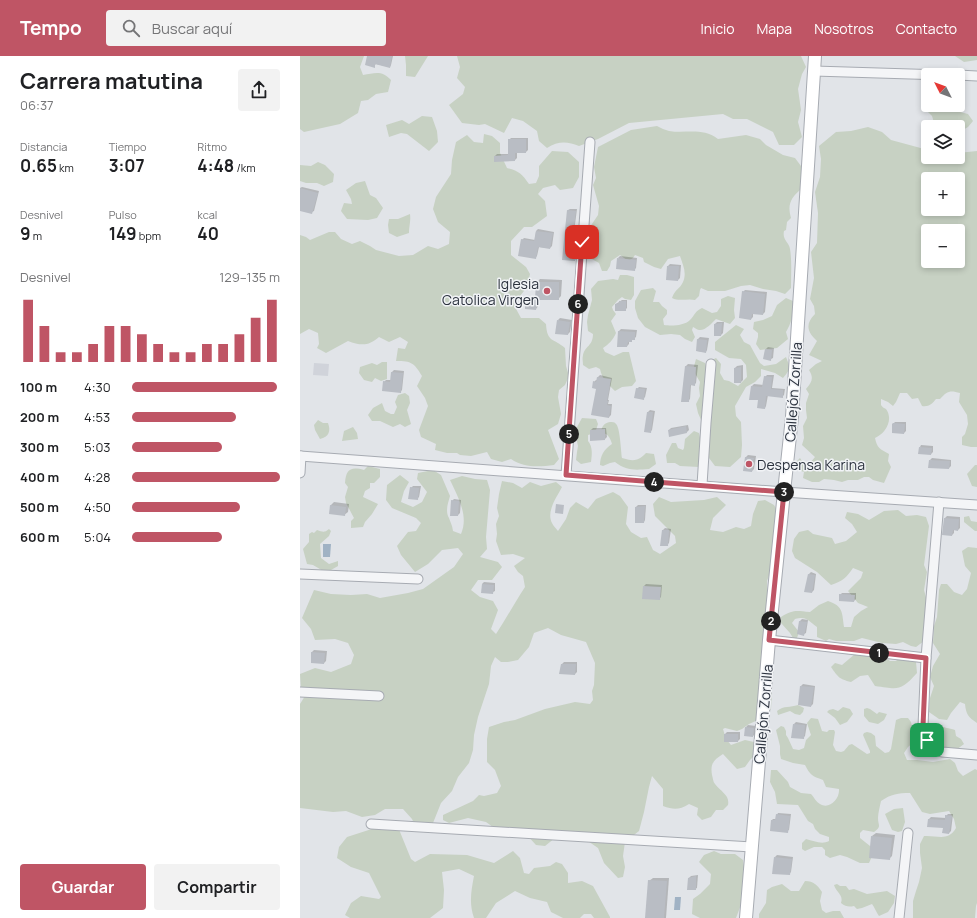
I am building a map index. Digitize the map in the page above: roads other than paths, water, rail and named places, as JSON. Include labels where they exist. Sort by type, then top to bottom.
[{"type":"street","name":"Callejón Zorrilla","points":[[746,918],[769,640],[792,417],[815,56]]},
{"type":"street","points":[[814,71],[921,74]]},
{"type":"street","points":[[965,76],[977,76]]},
{"type":"street","points":[[566,475],[590,142]]},
{"type":"street","points":[[702,486],[711,364]]},
{"type":"street","points":[[300,473],[301,456],[784,492],[977,504]]},
{"type":"street","points":[[939,502],[926,658],[923,726],[927,740],[942,752],[977,755]]},
{"type":"street","points":[[300,574],[418,579]]},
{"type":"street","points":[[769,640],[926,658]]},
{"type":"street","points":[[300,692],[379,696]]},
{"type":"street","points":[[371,824],[752,847]]},
{"type":"street","points":[[899,918],[908,833]]},
{"type":"water","points":[[323,544],[331,544],[330,557],[323,557]]},
{"type":"water","points":[[675,897],[681,897],[680,910],[674,910]]},
{"type":"place","name":"Iglesia Catolica Virgen","points":[[547,291]]},
{"type":"place","name":"Despensa Karina","points":[[749,464]]}]
